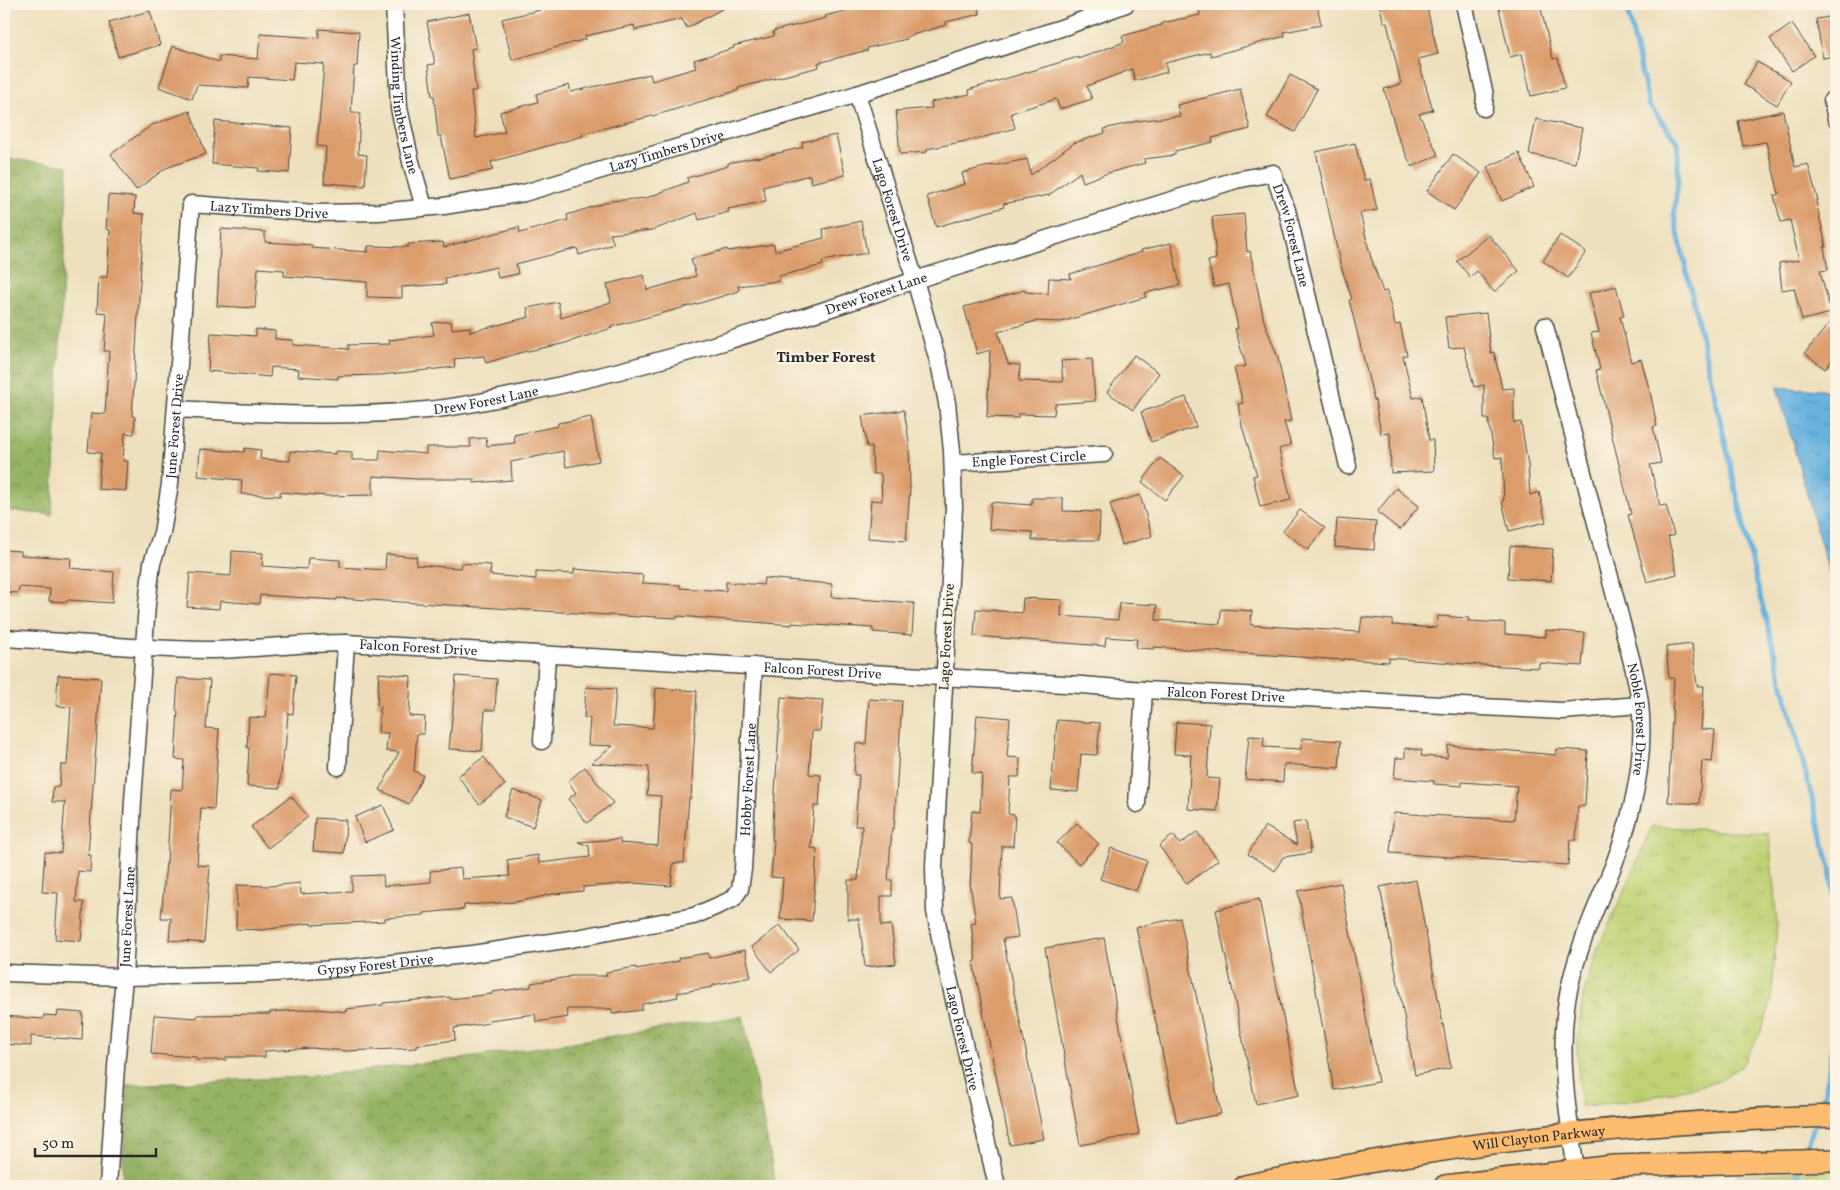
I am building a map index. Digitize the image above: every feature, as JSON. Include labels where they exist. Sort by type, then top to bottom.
[{"type":"main road","name":"Will Clayton Parkway","points":[[1244,1186],[1268,1184],[1454,1148],[1571,1133],[1626,1127],[1836,1116]]},
{"type":"main road","points":[[1444,1186],[1614,1166],[1836,1160]]},
{"type":"street","name":"Winding Timbers Lane","points":[[394,4],[399,108],[411,162],[424,207]]},
{"type":"street","name":"Lazy Timbers Drive","points":[[191,204],[315,213],[379,212],[480,201],[524,193],[857,94],[1064,28],[1126,4]]},
{"type":"street","points":[[1464,4],[1485,95],[1484,108]]},
{"type":"street","name":"Lago Forest Drive","points":[[857,94],[915,280],[940,368],[947,403],[953,463],[954,507],[934,866],[935,910],[967,1063],[997,1186]]},
{"type":"street","points":[[1834,100],[1836,119]]},
{"type":"street","name":"Drew Forest Lane","points":[[176,409],[304,416],[359,415],[429,410],[496,399],[584,381],[668,359],[1236,180],[1273,173],[1287,210],[1348,466]]},
{"type":"street","name":"June Forest Drive","points":[[144,646],[152,562],[162,533],[170,484],[191,204]]},
{"type":"street","name":"Noble Forest Drive","points":[[1545,326],[1634,670],[1640,705],[1642,736],[1639,767],[1628,822],[1615,862],[1587,929],[1567,1000],[1563,1053],[1576,1171]]},
{"type":"street","name":"Engle Forest Circle","points":[[953,463],[1104,454]]},
{"type":"street","name":"Falcon Forest Drive","points":[[4,638],[204,650],[245,649],[306,643],[346,643],[944,678],[1082,684],[1144,690],[1562,711],[1640,705]]},
{"type":"street","points":[[338,766],[346,643]]},
{"type":"street","name":"June Forest Lane","points":[[108,1186],[124,977],[144,646]]},
{"type":"street","points":[[542,741],[547,655]]},
{"type":"street","name":"Hobby Forest Lane","points":[[738,892],[743,868],[754,666]]},
{"type":"street","points":[[1137,804],[1144,690]]},
{"type":"street","name":"Gypsy Forest Drive","points":[[4,973],[124,977],[290,972],[349,968],[472,954],[571,939],[694,916],[733,899],[738,892]]},
{"type":"green space","points":[[4,158],[68,166],[52,515],[4,510]]},
{"type":"green space","points":[[1652,826],[1769,834],[1777,925],[1771,1003],[1760,1033],[1741,1067],[1716,1082],[1656,1096],[1616,1103],[1580,1106],[1577,1045],[1583,996],[1597,950]]},
{"type":"green space","points":[[743,1016],[776,1186],[122,1186],[127,1085],[304,1077],[468,1058]]},
{"type":"green space","points":[[1836,1171],[1836,1186],[1733,1186],[1736,1175]]},
{"type":"water","points":[[1777,387],[1836,391],[1836,598]]},
{"type":"building","points":[[554,4],[731,4],[687,28],[682,19],[635,30],[634,25],[585,36],[586,39],[512,60],[502,19],[540,10],[540,8]]},
{"type":"building","points":[[863,4],[977,4],[980,14],[946,22],[946,25],[906,37],[907,39],[867,48],[868,50],[818,63],[819,67],[738,88],[739,90],[660,114],[582,134],[583,136],[491,162],[493,170],[450,179],[441,136],[438,136],[434,96],[432,96],[428,65],[435,64],[427,22],[469,13],[476,48],[471,49],[476,91],[471,91],[476,138],[505,132],[500,112],[538,102],[536,94],[569,85],[571,92],[650,74],[652,81],[696,68],[694,60],[734,48],[733,46],[774,36],[773,31],[826,18],[825,16],[864,6]]},
{"type":"building","points":[[1224,4],[1317,4],[1321,25],[1284,32],[1285,36],[1211,56],[1210,52],[1165,63],[1167,72],[1135,81],[1132,69],[1087,86],[1092,99],[1060,109],[1056,99],[1011,113],[1015,128],[981,138],[927,149],[927,152],[900,154],[896,111],[932,108],[931,102],[970,94],[968,90],[1078,57],[1078,59],[1124,42],[1122,36],[1162,25],[1162,23],[1200,15],[1199,10]]},
{"type":"building","points":[[1379,4],[1426,4],[1438,54],[1418,59],[1433,110],[1419,114],[1438,155],[1412,167],[1398,137],[1384,89],[1401,84],[1387,23],[1384,23]]},
{"type":"building","points":[[1498,4],[1542,4],[1541,9],[1553,59],[1558,58],[1565,88],[1531,96],[1522,54],[1510,57]]},
{"type":"building","points":[[150,11],[160,45],[118,57],[109,22]]},
{"type":"building","points":[[1836,16],[1836,56],[1823,58],[1816,19]]},
{"type":"building","points":[[1792,24],[1814,56],[1792,71],[1770,39]]},
{"type":"building","points":[[319,29],[359,32],[357,66],[354,66],[351,113],[360,113],[358,154],[367,155],[365,186],[324,183],[326,147],[317,146],[324,64],[294,62],[292,80],[249,77],[248,88],[197,85],[192,99],[159,87],[173,46],[219,62],[219,56],[258,59],[260,34],[319,38]]},
{"type":"building","points":[[1757,62],[1791,81],[1777,105],[1744,85]]},
{"type":"building","points":[[1290,75],[1317,89],[1295,132],[1267,117]]},
{"type":"building","points":[[1240,89],[1250,129],[1212,138],[1213,142],[1175,151],[1175,155],[1144,159],[1145,163],[1083,182],[1080,172],[1049,195],[1003,204],[1004,207],[936,227],[927,196],[965,184],[962,173],[992,165],[1027,159],[1031,175],[1074,143],[1105,133],[1104,129],[1137,121],[1180,116],[1177,105]]},
{"type":"building","points":[[190,111],[206,154],[166,168],[136,190],[111,154],[152,125]]},
{"type":"building","points":[[1783,111],[1795,167],[1808,164],[1818,201],[1816,201],[1826,246],[1824,247],[1828,270],[1820,271],[1831,313],[1802,320],[1794,288],[1782,290],[1779,263],[1799,260],[1790,220],[1781,222],[1774,196],[1779,194],[1766,142],[1743,146],[1738,121]]},
{"type":"building","points":[[1536,119],[1582,128],[1575,163],[1529,154]]},
{"type":"building","points":[[215,121],[292,128],[289,173],[258,171],[259,168],[212,164]]},
{"type":"building","points":[[836,135],[845,175],[811,183],[810,175],[763,187],[766,201],[728,209],[729,212],[699,220],[697,213],[653,230],[610,234],[614,244],[579,255],[577,248],[516,264],[518,274],[498,278],[496,267],[445,279],[446,284],[402,287],[402,298],[367,297],[367,282],[284,276],[284,270],[258,268],[255,308],[217,306],[221,229],[265,232],[265,242],[312,245],[311,248],[368,252],[368,246],[408,247],[408,244],[443,242],[444,247],[519,227],[520,233],[568,220],[567,215],[611,201],[646,198],[688,182],[687,178],[728,166],[728,163],[803,147],[802,142]]},
{"type":"building","points":[[1355,143],[1364,180],[1370,179],[1377,210],[1360,213],[1371,258],[1383,292],[1387,291],[1395,325],[1400,324],[1407,355],[1403,356],[1413,398],[1422,396],[1429,440],[1433,440],[1434,471],[1391,473],[1390,433],[1381,434],[1375,400],[1349,300],[1352,299],[1340,263],[1316,152]]},
{"type":"building","points":[[1519,153],[1534,187],[1502,201],[1487,167]]},
{"type":"building","points":[[1453,154],[1481,173],[1454,210],[1427,191]]},
{"type":"building","points":[[108,195],[135,197],[134,213],[144,214],[132,416],[135,417],[134,434],[125,433],[123,461],[128,461],[126,491],[98,489],[101,453],[88,452],[91,413],[105,414],[109,351],[104,351],[107,313],[97,312],[99,277],[107,277],[110,230],[106,229]]},
{"type":"building","points":[[1244,214],[1247,252],[1250,251],[1264,321],[1278,358],[1291,421],[1284,422],[1291,445],[1279,449],[1291,500],[1260,507],[1253,476],[1257,475],[1242,426],[1238,404],[1243,403],[1234,368],[1246,366],[1235,329],[1238,328],[1229,284],[1214,287],[1208,261],[1216,259],[1212,217]]},
{"type":"building","points":[[861,221],[867,253],[822,261],[823,265],[779,276],[779,281],[738,286],[739,291],[697,304],[611,327],[562,344],[523,352],[486,363],[484,356],[454,359],[455,367],[381,375],[338,376],[338,379],[298,376],[299,369],[271,367],[270,377],[208,371],[211,333],[256,336],[256,329],[275,331],[275,339],[293,340],[293,345],[349,349],[348,345],[390,344],[389,340],[434,335],[432,323],[451,321],[452,329],[470,327],[470,332],[529,317],[527,308],[558,302],[561,318],[611,302],[607,284],[644,275],[647,290],[696,276],[691,259],[727,249],[728,251],[774,244],[775,251],[824,238],[823,229]]},
{"type":"building","points":[[1489,235],[1519,271],[1494,292],[1477,271],[1470,277],[1457,261]]},
{"type":"building","points":[[1560,235],[1586,252],[1568,278],[1543,261]]},
{"type":"building","points":[[1171,243],[1180,285],[1145,293],[1146,297],[1061,322],[1036,321],[998,332],[1008,364],[1020,365],[1019,381],[1063,382],[1061,361],[1092,359],[1095,401],[1055,404],[1054,415],[1018,414],[1018,418],[987,417],[990,350],[977,354],[964,307],[1025,290],[1025,292],[1048,294],[1049,278],[1071,279],[1070,274],[1142,252],[1141,250]]},
{"type":"building","points":[[1616,286],[1624,316],[1620,317],[1631,362],[1641,359],[1651,396],[1657,426],[1653,427],[1661,463],[1650,465],[1660,506],[1666,505],[1674,535],[1668,537],[1677,574],[1647,582],[1628,515],[1631,514],[1596,370],[1600,369],[1591,333],[1599,332],[1589,293]]},
{"type":"building","points":[[1486,313],[1491,353],[1494,352],[1502,389],[1514,388],[1514,423],[1521,422],[1528,465],[1530,495],[1539,492],[1546,522],[1509,531],[1502,501],[1504,500],[1502,457],[1495,458],[1488,419],[1484,419],[1484,385],[1474,387],[1464,347],[1449,348],[1445,317]]},
{"type":"building","points":[[1836,315],[1836,355],[1825,369],[1805,353]]},
{"type":"building","points":[[1134,355],[1159,373],[1133,410],[1107,392]]},
{"type":"building","points":[[1186,397],[1196,427],[1151,442],[1141,412]]},
{"type":"building","points":[[904,410],[909,442],[910,488],[906,541],[868,538],[871,500],[882,501],[881,474],[873,474],[872,447],[867,447],[862,416]]},
{"type":"building","points":[[591,417],[599,461],[566,467],[563,451],[511,462],[512,480],[474,483],[474,479],[416,479],[373,476],[373,495],[326,496],[280,492],[280,496],[241,494],[242,480],[198,476],[200,449],[244,452],[245,448],[261,450],[260,459],[290,461],[290,451],[335,454],[335,451],[352,452],[352,460],[379,460],[380,450],[426,454],[426,447],[471,447],[470,439],[486,438],[487,446],[515,443],[514,435],[558,426],[558,423]]},
{"type":"building","points":[[1160,458],[1184,476],[1165,500],[1142,482]]},
{"type":"building","points":[[1396,488],[1419,506],[1400,530],[1377,512]]},
{"type":"building","points":[[1140,495],[1152,536],[1122,545],[1110,504]]},
{"type":"building","points":[[1032,498],[1063,498],[1063,511],[1100,512],[1099,540],[1032,540],[1032,532],[989,529],[991,502],[1032,505]]},
{"type":"building","points":[[1300,510],[1325,528],[1308,550],[1283,531]]},
{"type":"building","points":[[1337,519],[1376,522],[1374,550],[1335,547]]},
{"type":"building","points":[[1510,546],[1553,549],[1551,581],[1508,578]]},
{"type":"building","points":[[4,550],[21,551],[21,555],[71,558],[70,568],[114,572],[112,603],[68,600],[67,602],[49,601],[50,589],[19,587],[18,593],[4,592]]},
{"type":"building","points":[[232,551],[263,553],[262,566],[307,569],[308,558],[340,560],[340,567],[385,570],[386,554],[417,557],[416,565],[460,568],[461,563],[491,565],[490,575],[536,579],[536,572],[574,574],[574,569],[643,575],[642,583],[680,585],[680,588],[726,591],[726,582],[763,585],[764,578],[832,584],[831,597],[914,603],[912,635],[873,632],[873,628],[829,625],[792,623],[792,625],[678,616],[677,618],[640,617],[260,595],[259,604],[220,601],[219,609],[187,607],[190,573],[231,576]]},
{"type":"building","points":[[1023,598],[1062,600],[1061,616],[1118,620],[1120,603],[1157,605],[1156,620],[1220,624],[1221,609],[1252,611],[1251,625],[1360,632],[1362,617],[1392,620],[1392,625],[1437,628],[1438,616],[1469,618],[1468,621],[1505,623],[1505,634],[1546,637],[1546,630],[1585,633],[1582,666],[1539,663],[1539,668],[1389,658],[1389,662],[1343,660],[1154,647],[1154,649],[1136,648],[1137,639],[1106,637],[1105,646],[974,636],[976,609],[1022,613]]},
{"type":"building","points":[[1692,644],[1697,686],[1704,686],[1701,729],[1715,730],[1712,762],[1702,761],[1699,804],[1668,802],[1674,678],[1669,678],[1666,647]]},
{"type":"building","points":[[270,673],[296,675],[293,714],[288,713],[280,788],[247,786],[249,717],[266,718]]},
{"type":"building","points":[[379,673],[411,676],[409,716],[425,717],[424,734],[417,734],[414,771],[423,775],[409,804],[380,790],[399,752],[386,751],[388,733],[378,733],[380,706],[377,705]]},
{"type":"building","points":[[58,675],[101,678],[88,855],[91,855],[90,872],[78,871],[76,902],[84,902],[81,941],[55,939],[58,893],[42,892],[45,852],[61,853],[65,802],[52,802],[53,787],[59,787],[61,765],[67,765],[71,707],[56,706]]},
{"type":"building","points":[[456,676],[497,679],[495,710],[485,710],[482,751],[449,749]]},
{"type":"building","points":[[178,678],[210,680],[206,728],[219,729],[214,809],[201,808],[197,865],[210,866],[204,943],[169,940],[171,918],[161,918],[167,863],[171,789],[182,790],[184,760],[175,759]]},
{"type":"building","points":[[586,687],[616,689],[613,726],[653,728],[656,688],[697,691],[691,798],[689,798],[684,863],[673,863],[671,886],[634,883],[583,887],[583,891],[545,895],[515,902],[464,905],[464,909],[385,918],[385,921],[311,925],[311,923],[262,930],[236,929],[237,885],[270,886],[300,883],[301,894],[352,891],[352,876],[383,875],[384,886],[431,882],[430,871],[461,868],[462,879],[510,876],[507,860],[538,855],[539,863],[590,857],[589,846],[578,842],[620,839],[620,843],[658,846],[661,796],[647,795],[649,767],[591,763],[613,746],[588,745],[590,718],[584,718]]},
{"type":"building","points":[[781,697],[823,700],[820,731],[812,731],[809,774],[821,775],[819,806],[814,806],[811,848],[817,849],[812,921],[780,919],[783,878],[771,877]]},
{"type":"building","points":[[869,699],[902,701],[894,829],[892,828],[888,880],[892,880],[892,896],[881,896],[881,926],[891,925],[896,964],[865,967],[859,919],[848,919],[848,880],[858,880],[862,826],[855,826],[859,775],[854,775],[856,743],[866,744]]},
{"type":"building","points":[[977,715],[1010,718],[1007,757],[1020,758],[1019,777],[1010,777],[1008,814],[1015,815],[1013,846],[1002,846],[1000,899],[1012,898],[1018,937],[1003,939],[1044,1139],[1010,1145],[973,962],[976,961],[971,924],[976,923],[970,890],[972,844],[969,843],[972,811],[980,812],[982,774],[972,773]]},
{"type":"building","points":[[1057,720],[1100,723],[1097,755],[1081,754],[1078,792],[1051,790]]},
{"type":"building","points":[[1176,722],[1210,724],[1207,778],[1220,779],[1217,811],[1188,809],[1191,755],[1174,754]]},
{"type":"building","points":[[1249,736],[1264,737],[1263,747],[1301,749],[1302,738],[1341,741],[1339,768],[1284,764],[1283,782],[1245,779]]},
{"type":"building","points":[[1448,745],[1556,755],[1557,749],[1588,751],[1585,806],[1578,806],[1576,840],[1570,840],[1568,865],[1390,853],[1394,813],[1514,820],[1517,786],[1462,782],[1462,786],[1434,784],[1434,781],[1394,778],[1396,758],[1405,758],[1405,748],[1422,750],[1421,756],[1447,758]]},
{"type":"building","points":[[484,757],[505,785],[479,804],[458,776]]},
{"type":"building","points":[[585,767],[613,803],[587,823],[568,799],[576,793],[568,781]]},
{"type":"building","points":[[513,790],[542,800],[533,827],[504,817]]},
{"type":"building","points":[[291,796],[308,817],[268,848],[251,827]]},
{"type":"building","points":[[383,805],[394,830],[365,842],[355,817]]},
{"type":"building","points":[[315,818],[346,820],[344,853],[313,851]]},
{"type":"building","points":[[1306,821],[1311,853],[1283,857],[1275,871],[1248,854],[1265,826],[1297,845],[1293,823]]},
{"type":"building","points":[[1077,823],[1099,844],[1079,864],[1057,843]]},
{"type":"building","points":[[1197,832],[1218,860],[1187,884],[1159,846],[1173,835],[1180,844]]},
{"type":"building","points":[[1111,848],[1147,861],[1136,891],[1100,879]]},
{"type":"building","points":[[1416,880],[1451,1068],[1415,1075],[1380,887]]},
{"type":"building","points":[[1341,883],[1378,1082],[1334,1090],[1298,891]]},
{"type":"building","points":[[1259,899],[1299,1095],[1256,1104],[1216,910]]},
{"type":"building","points":[[1180,918],[1221,1114],[1177,1123],[1136,927]]},
{"type":"building","points":[[780,925],[799,950],[771,972],[752,947]]},
{"type":"building","points":[[1104,938],[1139,1134],[1080,1145],[1045,948]]},
{"type":"building","points":[[745,950],[751,977],[713,985],[713,987],[677,993],[678,997],[642,1004],[642,1010],[612,1014],[612,1009],[566,1009],[568,1017],[536,1022],[535,1014],[489,1020],[490,1023],[454,1028],[455,1040],[417,1045],[417,1048],[347,1051],[312,1048],[265,1051],[265,1057],[226,1057],[226,1060],[196,1060],[196,1057],[151,1054],[154,1015],[197,1018],[197,1015],[270,1014],[270,1012],[316,1009],[346,1012],[346,1009],[383,1005],[383,1003],[450,997],[450,999],[492,994],[492,992],[531,987],[531,983],[569,976],[607,976],[606,972],[636,967],[636,969],[679,961],[678,958],[708,953],[709,958]]},
{"type":"building","points":[[58,1011],[83,1013],[82,1040],[31,1036],[31,1046],[4,1044],[4,1016],[43,1019],[44,1015],[57,1016]]},
{"type":"waterway","points":[[1626,4],[1649,105],[1678,142],[1678,180],[1674,215],[1757,584],[1830,868],[1836,921]]},
{"type":"waterway","points":[[1819,1110],[1826,1088],[1836,1030]]},
{"type":"waterway","points":[[1804,1156],[1815,1123]]},
{"type":"waterway","points":[[1794,1186],[1801,1166]]},
{"type":"district","name":"Timber Forest","points":[[826,357]]}]
